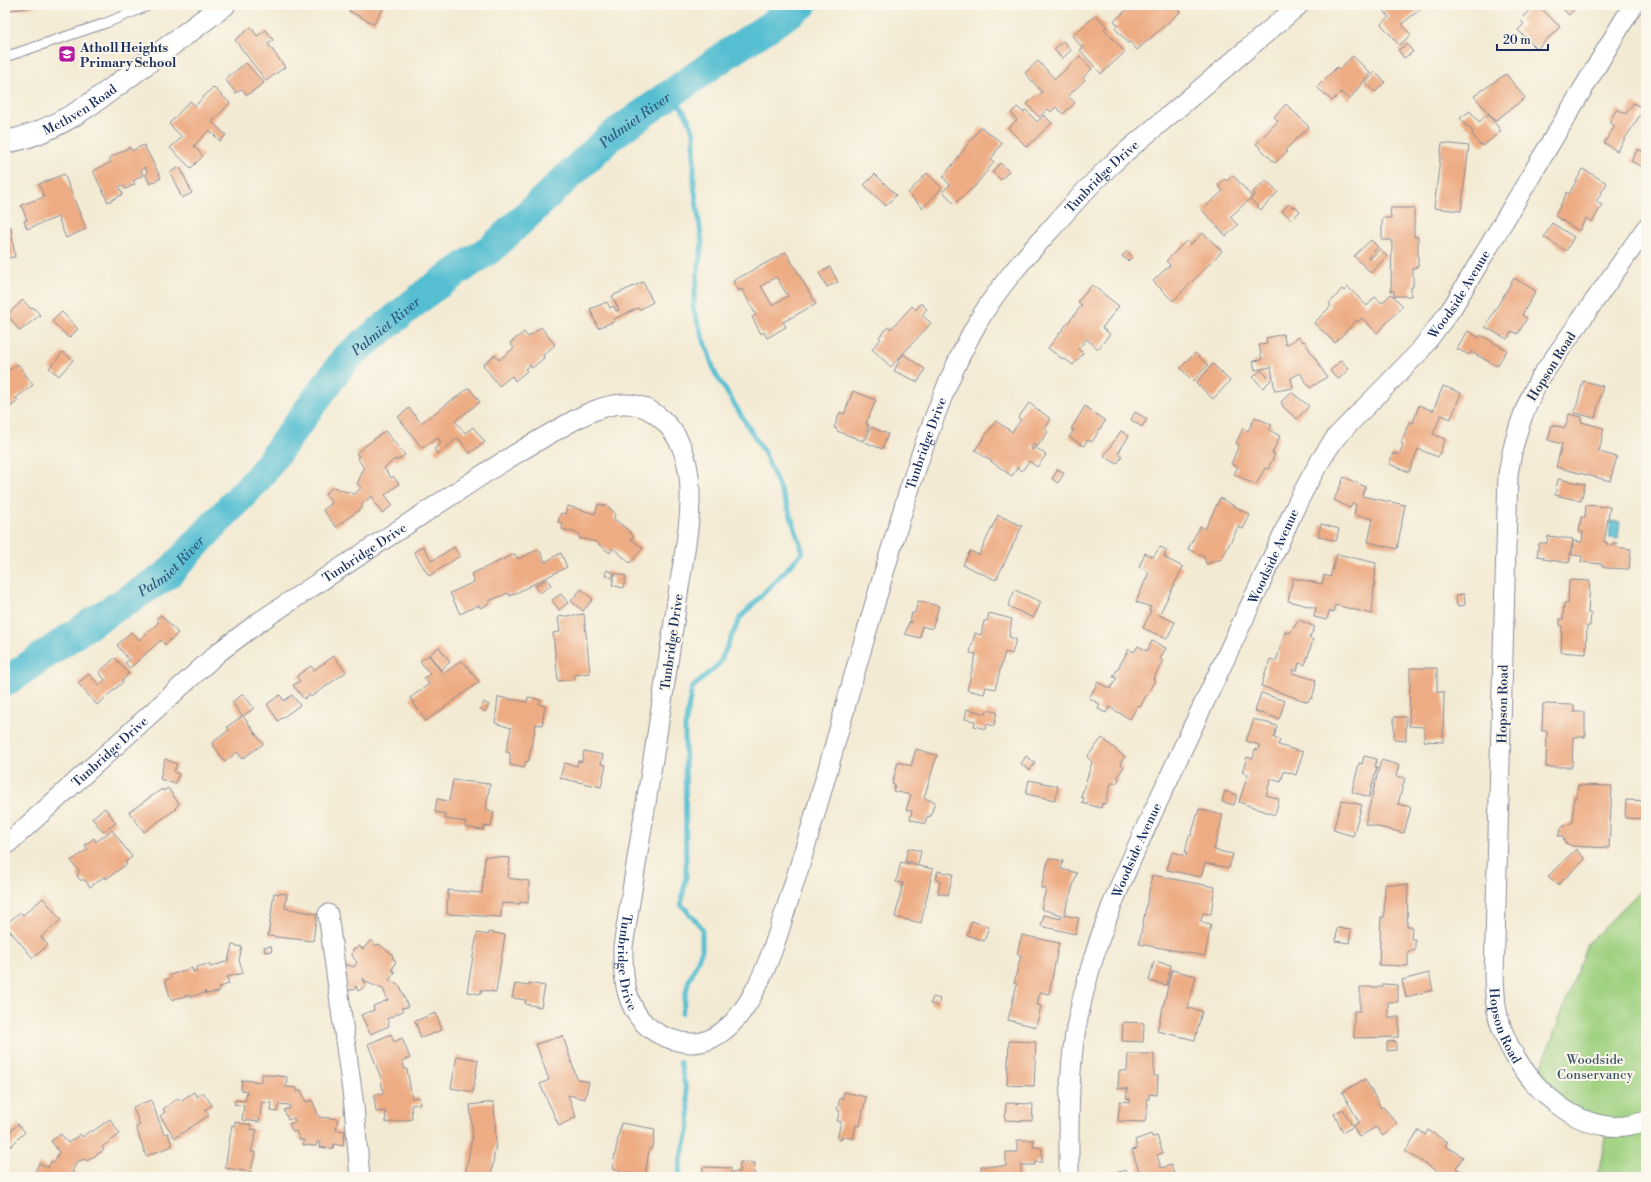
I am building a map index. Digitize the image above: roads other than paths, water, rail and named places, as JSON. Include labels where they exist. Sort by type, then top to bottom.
[{"type":"street","name":"Tunbridge Drive","points":[[5,846],[220,652],[259,622],[517,452],[587,413],[607,406],[636,404],[646,407],[661,418],[672,430],[682,446],[687,462],[690,484],[689,512],[672,638],[623,947],[624,985],[628,1001],[636,1015],[645,1025],[659,1035],[690,1044],[708,1040],[723,1031],[737,1018],[749,1002],[759,984],[772,951],[802,857],[904,506],[943,391],[956,362],[980,319],[1000,289],[1024,258],[1108,167],[1299,5]]},
{"type":"street","name":"Woodside Avenue","points":[[1069,1177],[1069,1124],[1075,1035],[1090,969],[1104,923],[1137,845],[1293,512],[1318,461],[1334,440],[1419,352],[1452,308],[1633,5]]},
{"type":"street","name":"Methven Road","points":[[5,142],[19,140],[66,121],[90,105],[213,10]]},
{"type":"street","name":"Hopson Road","points":[[1646,228],[1540,378],[1528,400],[1512,447],[1508,475],[1494,976],[1495,1005],[1501,1029],[1518,1063],[1545,1095],[1572,1113],[1588,1121],[1625,1126],[1646,1121]]},
{"type":"street","points":[[328,914],[354,1106],[360,1177]]},
{"type":"lane","points":[[5,58],[106,23],[150,5]]},
{"type":"water","points":[[1611,521],[1620,522],[1618,539],[1609,538]]},
{"type":"waterway","name":"Palmiet River","points":[[5,682],[94,621],[166,576],[259,477],[346,358],[430,290],[493,247],[610,137],[730,52],[802,5]]},
{"type":"waterway","points":[[672,93],[688,118],[694,133],[694,185],[702,242],[693,308],[715,373],[765,454],[788,508],[803,552],[740,618],[719,664],[692,688],[685,727],[686,877],[681,904],[702,928],[702,950],[688,983],[682,1013]]},
{"type":"waterway","points":[[680,1062],[689,1110],[689,1126],[681,1158],[679,1171],[680,1177]]},
{"type":"place","name":"Atholl Heights Primary School","points":[[67,54]]},
{"type":"park label","name":"Woodside Conservancy","points":[[1595,1066]]}]
